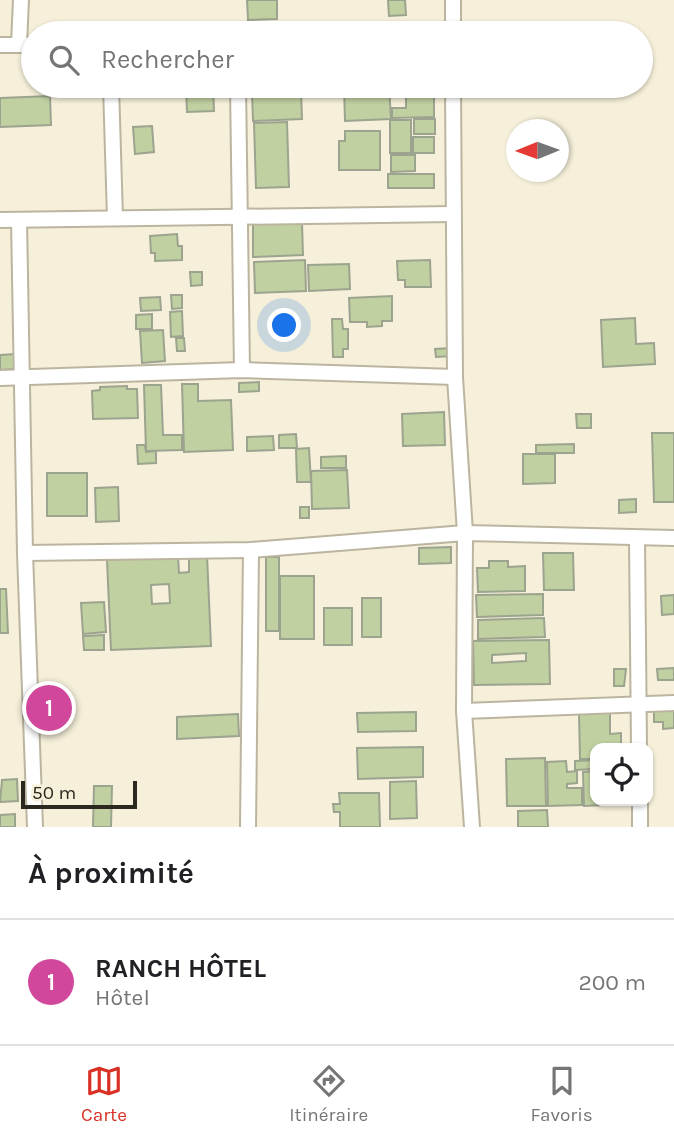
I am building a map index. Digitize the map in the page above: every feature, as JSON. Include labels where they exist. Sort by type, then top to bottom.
[{"type":"street","points":[[21,0],[23,21]]},
{"type":"street","points":[[453,0],[453,21]]},
{"type":"street","points":[[0,45],[21,45]]},
{"type":"street","points":[[111,98],[115,218]]},
{"type":"street","points":[[238,98],[242,370]]},
{"type":"street","points":[[453,98],[454,377],[465,533],[464,711],[472,827]]},
{"type":"street","points":[[0,220],[453,214]]},
{"type":"street","points":[[19,220],[25,553],[35,827]]},
{"type":"street","points":[[0,378],[242,370],[454,377]]},
{"type":"street","points":[[25,553],[251,550],[465,533],[674,538]]},
{"type":"street","points":[[637,539],[639,743]]},
{"type":"street","points":[[248,827],[251,550]]},
{"type":"street","points":[[464,711],[674,703]]},
{"type":"street","points":[[640,806],[640,827]]},
{"type":"building","points":[[247,0],[277,0],[277,19],[248,20]]},
{"type":"building","points":[[388,0],[405,0],[406,15],[389,16]]},
{"type":"building","points":[[0,98],[50,98],[51,125],[0,127]]},
{"type":"building","points":[[186,98],[213,98],[214,111],[187,112]]},
{"type":"building","points":[[252,98],[301,98],[302,119],[253,121]]},
{"type":"building","points":[[344,98],[390,98],[391,119],[345,121]]},
{"type":"building","points":[[406,98],[434,98],[434,117],[392,118],[392,108],[406,108]]},
{"type":"building","points":[[414,119],[435,119],[435,134],[414,134]]},
{"type":"building","points":[[390,120],[411,120],[411,153],[390,153]]},
{"type":"building","points":[[287,122],[289,187],[256,188],[254,123]]},
{"type":"building","points":[[152,126],[154,152],[135,154],[133,127]]},
{"type":"building","points":[[345,131],[380,131],[380,170],[339,170],[339,141],[345,141]]},
{"type":"building","points":[[413,137],[434,137],[434,153],[413,153]]},
{"type":"building","points":[[391,155],[415,155],[415,171],[391,172]]},
{"type":"building","points":[[388,174],[434,174],[434,188],[388,188]]},
{"type":"building","points":[[302,223],[303,255],[253,257],[253,224]]},
{"type":"building","points":[[177,234],[178,246],[182,246],[182,260],[155,261],[155,253],[151,253],[150,236]]},
{"type":"building","points":[[305,260],[306,291],[255,293],[254,262]]},
{"type":"building","points":[[430,260],[431,287],[405,287],[405,280],[398,280],[397,261]]},
{"type":"building","points":[[349,264],[350,289],[309,291],[308,265]]},
{"type":"building","points":[[190,272],[202,272],[202,285],[191,286]]},
{"type":"building","points":[[171,295],[182,295],[182,308],[172,309]]},
{"type":"building","points":[[392,296],[392,321],[382,321],[382,326],[367,327],[367,322],[350,322],[349,298]]},
{"type":"building","points":[[160,297],[161,310],[141,311],[140,298]]},
{"type":"building","points":[[182,311],[183,336],[171,337],[170,312]]},
{"type":"building","points":[[152,314],[152,329],[136,329],[136,315]]},
{"type":"building","points":[[635,318],[636,344],[654,343],[655,364],[603,367],[601,320]]},
{"type":"building","points":[[332,319],[342,319],[343,329],[348,329],[348,349],[343,349],[343,357],[333,357]]},
{"type":"building","points":[[163,330],[165,361],[142,363],[140,331]]},
{"type":"building","points":[[176,338],[184,338],[185,351],[177,351]]},
{"type":"building","points":[[452,348],[452,356],[436,357],[435,349]]},
{"type":"building","points":[[15,354],[16,369],[0,370],[0,355]]},
{"type":"building","points":[[259,382],[259,391],[239,392],[239,383]]},
{"type":"building","points":[[182,384],[198,384],[198,401],[231,400],[233,450],[184,452]]},
{"type":"building","points":[[144,385],[161,385],[163,435],[182,435],[182,450],[146,451]]},
{"type":"building","points":[[127,386],[127,389],[137,389],[138,418],[93,419],[92,391],[100,390],[100,387]]},
{"type":"building","points":[[444,412],[445,445],[403,446],[402,414]]},
{"type":"building","points":[[576,414],[591,414],[591,428],[577,428]]},
{"type":"building","points":[[652,433],[674,433],[674,502],[654,502]]},
{"type":"building","points":[[296,434],[297,448],[279,448],[279,435]]},
{"type":"building","points":[[273,436],[274,450],[247,451],[247,437]]},
{"type":"building","points":[[574,444],[574,453],[536,453],[536,445]]},
{"type":"building","points":[[137,445],[145,445],[146,452],[156,451],[156,463],[138,464]]},
{"type":"building","points":[[309,448],[311,482],[297,482],[296,449]]},
{"type":"building","points":[[523,454],[555,454],[555,483],[523,484]]},
{"type":"building","points":[[346,456],[346,468],[321,468],[321,457]]},
{"type":"building","points":[[347,470],[349,508],[312,509],[311,471]]},
{"type":"building","points":[[47,473],[87,473],[87,516],[47,516]]},
{"type":"building","points":[[118,487],[119,521],[96,522],[95,488]]},
{"type":"building","points":[[636,499],[636,512],[619,513],[619,500]]},
{"type":"building","points":[[300,507],[309,507],[309,518],[300,518]]},
{"type":"building","points":[[451,547],[451,563],[419,564],[419,548]]},
{"type":"building","points":[[543,553],[573,553],[574,590],[544,590]]},
{"type":"building","points":[[207,555],[211,646],[111,650],[107,560],[178,556],[179,573],[189,572],[189,556]],"holes":[[[169,584],[170,603],[152,604],[151,585]]]},
{"type":"building","points":[[266,557],[279,557],[279,631],[266,631]]},
{"type":"building","points":[[489,561],[508,561],[508,567],[525,566],[525,591],[478,592],[477,568],[489,568]]},
{"type":"building","points":[[280,576],[314,576],[314,639],[280,639]]},
{"type":"building","points":[[0,589],[6,589],[8,633],[0,633]]},
{"type":"building","points":[[543,594],[543,615],[477,617],[476,595]]},
{"type":"building","points":[[674,595],[674,614],[662,615],[661,596]]},
{"type":"building","points":[[362,598],[381,598],[381,637],[362,637]]},
{"type":"building","points":[[104,602],[106,632],[83,634],[81,603]]},
{"type":"building","points":[[324,608],[352,608],[352,645],[324,645]]},
{"type":"building","points":[[544,618],[545,637],[478,639],[478,620]]},
{"type":"building","points":[[104,635],[104,650],[84,650],[83,636]]},
{"type":"building","points":[[549,640],[550,684],[474,685],[473,641]],"holes":[[[526,653],[526,661],[492,663],[492,655]]]},
{"type":"building","points":[[674,668],[674,680],[658,680],[657,669]]},
{"type":"building","points":[[614,669],[626,669],[624,686],[614,686]]},
{"type":"building","points":[[654,711],[674,711],[674,728],[663,729],[663,722],[654,722]]},
{"type":"building","points":[[416,712],[416,731],[358,732],[357,713]]},
{"type":"building","points":[[579,712],[610,712],[610,734],[621,733],[621,743],[590,743],[590,759],[580,759]]},
{"type":"building","points":[[238,714],[239,736],[177,739],[177,717]]},
{"type":"building","points":[[423,747],[423,777],[358,779],[357,748]]},
{"type":"building","points":[[545,758],[546,806],[507,806],[506,759]]},
{"type":"building","points":[[590,760],[590,769],[575,770],[575,761]]},
{"type":"building","points":[[566,761],[567,772],[577,771],[577,783],[567,784],[567,788],[582,788],[582,805],[548,806],[547,762]]},
{"type":"building","points":[[590,771],[590,806],[584,806],[583,772]]},
{"type":"building","points":[[17,779],[18,801],[0,802],[2,780]]},
{"type":"building","points":[[416,781],[417,818],[390,819],[390,782]]},
{"type":"building","points":[[94,786],[112,786],[111,827],[93,827]]},
{"type":"building","points":[[339,793],[379,793],[380,827],[340,827],[340,812],[334,812],[333,804],[340,804]]},
{"type":"building","points":[[547,810],[548,827],[518,827],[518,811]]},
{"type":"building","points":[[15,814],[15,827],[0,827],[0,815]]},
{"type":"place","name":"RANCH HÔTEL","points":[[49,708]]}]
